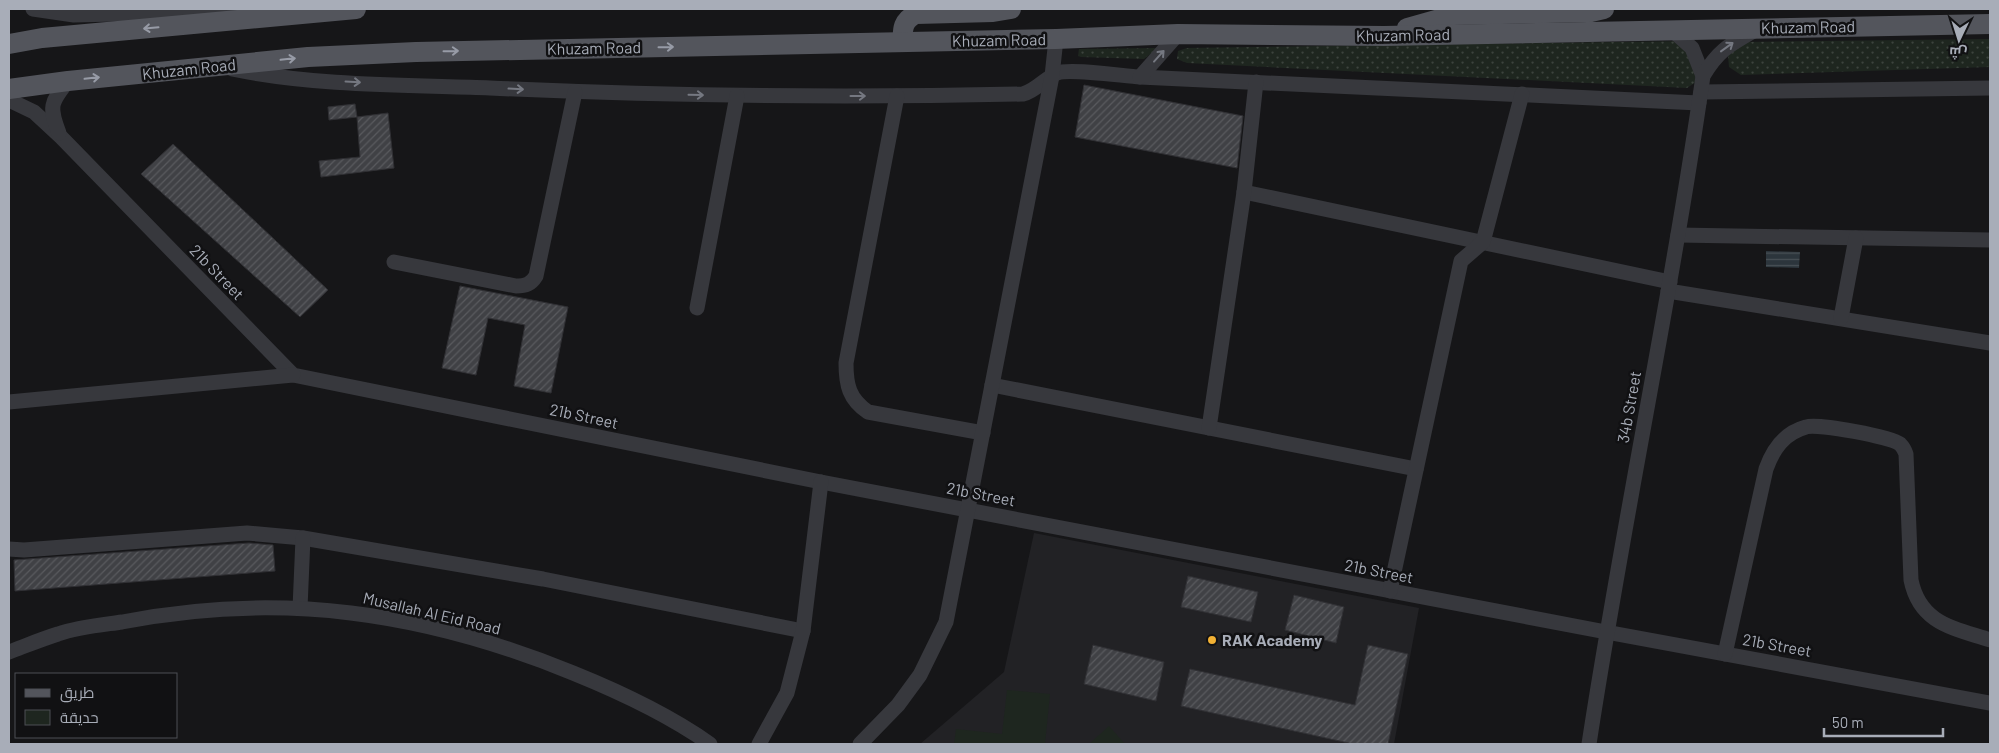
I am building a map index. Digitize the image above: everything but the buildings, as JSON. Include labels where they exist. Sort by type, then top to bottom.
[{"type":"main road","points":[[9,44],[42,38],[356,9]]},
{"type":"main road","points":[[903,42],[903,26],[907,18],[916,14],[993,12],[1011,9]]},
{"type":"main road","points":[[1384,36],[1453,14],[1591,12],[1604,9]]},
{"type":"main road","name":"Khuzam Road","points":[[9,89],[68,81],[308,57],[416,52],[1056,39],[1178,34],[1384,36],[1990,24]]},
{"type":"street","points":[[33,9],[74,15],[333,9]]},
{"type":"street","name":"34b Street","points":[[1589,744],[1606,632],[1678,235],[1703,76],[1713,59],[1726,47],[1758,28]]},
{"type":"street","name":"34b Street","points":[[1672,30],[1692,48],[1703,76]]},
{"type":"street","points":[[1140,77],[1178,34]]},
{"type":"street","points":[[860,744],[898,705],[920,675],[946,622],[1052,76],[1056,39]]},
{"type":"street","points":[[218,66],[309,79],[576,92],[737,96],[1023,94],[1038,87],[1052,76],[1066,72],[1522,94],[1700,97],[1990,88]]},
{"type":"street","name":"21b Street","points":[[61,137],[53,117],[52,106],[56,96],[68,81]]},
{"type":"street","points":[[1209,428],[1244,192],[1256,82]]},
{"type":"street","points":[[394,262],[516,286],[524,286],[532,282],[536,276],[576,92]]},
{"type":"street","points":[[1390,591],[1461,261],[1484,242],[1522,94]]},
{"type":"street","points":[[697,308],[737,96]]},
{"type":"street","points":[[896,96],[846,363],[846,375],[850,392],[858,405],[868,412],[983,433]]},
{"type":"street","name":"21b Street","points":[[9,100],[34,112],[61,137],[293,375],[820,482],[1606,632],[1990,703]]},
{"type":"street","points":[[1244,192],[1484,242],[1669,286],[1841,318],[1990,342]]},
{"type":"street","points":[[1678,235],[1990,240]]},
{"type":"street","points":[[1841,318],[1856,238]]},
{"type":"street","points":[[9,402],[293,375]]},
{"type":"street","points":[[992,385],[1416,469]]},
{"type":"street","points":[[1725,654],[1766,469],[1771,454],[1783,438],[1806,427],[1821,426],[1890,440],[1901,445],[1906,454],[1911,580],[1914,594],[1924,611],[1938,622],[1990,640]]},
{"type":"street","points":[[759,744],[787,693],[803,631],[820,482]]},
{"type":"street","points":[[9,549],[24,550],[247,532],[304,538],[543,579],[803,631]]},
{"type":"street","points":[[300,608],[304,538]]},
{"type":"street","name":"Musallah Al Eid Road","points":[[9,652],[60,633],[157,615],[244,607],[300,608],[366,615],[404,621],[464,635],[526,654],[634,700],[696,734],[710,744]]},
{"type":"shaded area","points":[[1766,251],[1800,252],[1799,268],[1766,267]]},
{"type":"shaded area","name":"RAK Academy","points":[[1034,533],[1419,608],[1394,744],[920,744],[1004,672]]},
{"type":"green space","points":[[1990,39],[1990,67],[1741,75],[1729,67],[1728,55],[1743,42]]},
{"type":"green space","points":[[1691,41],[1699,80],[1687,88],[1187,63],[1177,59],[1178,51],[1187,48]]},
{"type":"green space","points":[[1158,48],[1144,59],[1078,56],[1079,49]]},
{"type":"green space","points":[[1007,690],[1050,694],[1045,744],[954,744],[956,729],[1002,734]]},
{"type":"green space","points":[[1109,726],[1125,744],[1089,744]]},
{"type":"place","name":"RAK Academy","points":[[1212,640]]}]
